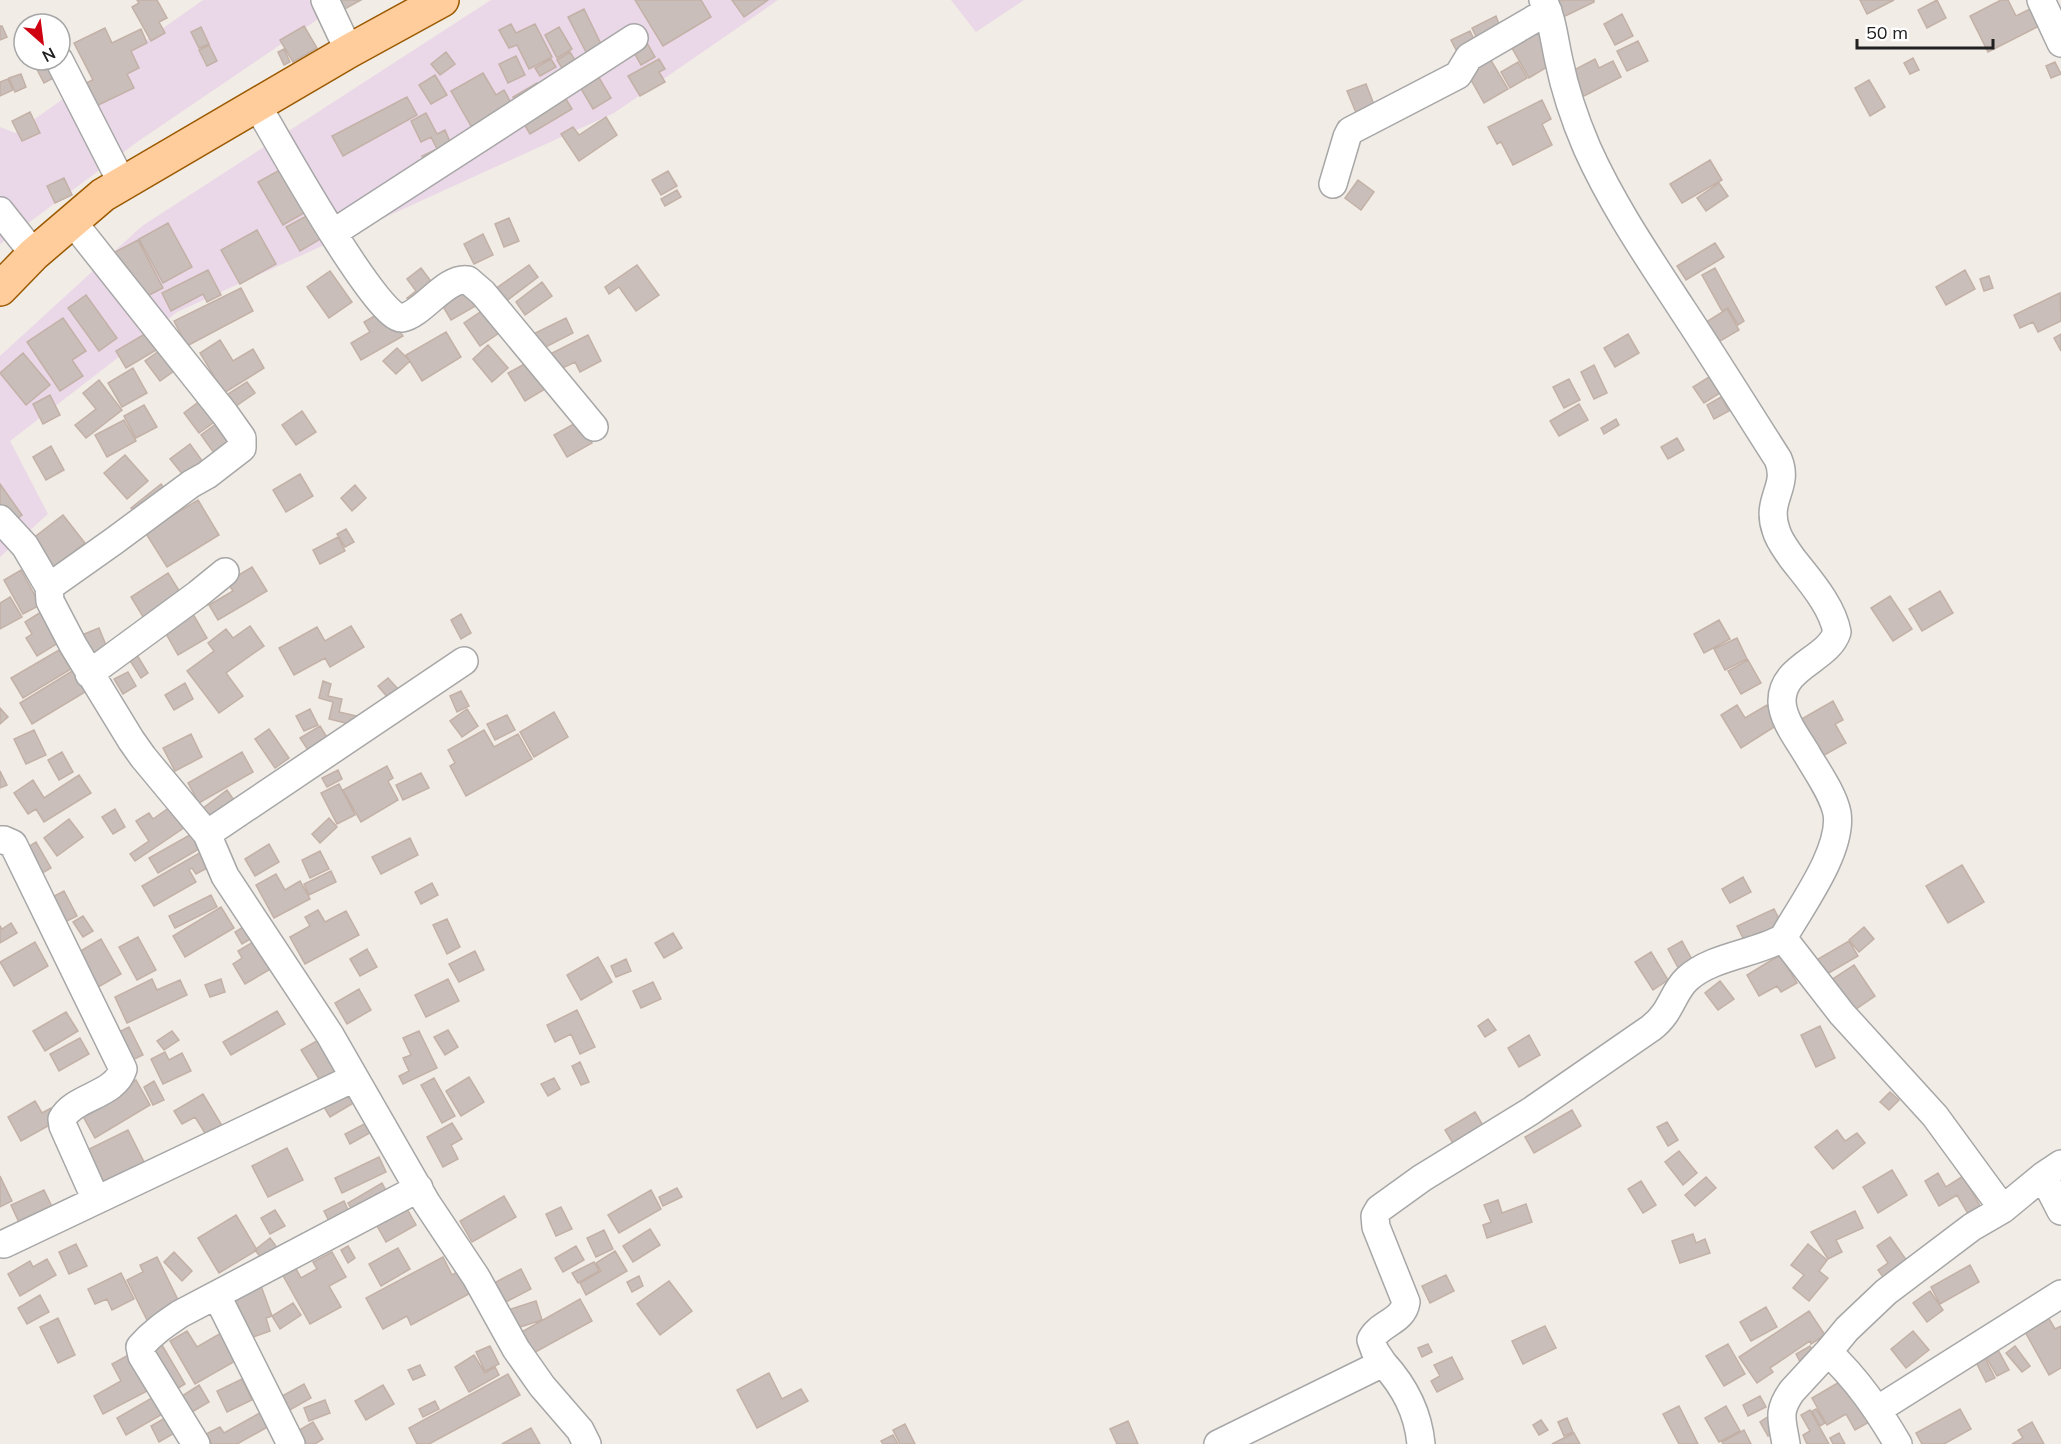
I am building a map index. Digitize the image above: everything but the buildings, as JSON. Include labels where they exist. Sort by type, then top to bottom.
[{"type":"main road","points":[[0,289],[34,254],[103,195],[349,51],[442,0]]},
{"type":"street","points":[[325,0],[349,51]]},
{"type":"street","points":[[2041,0],[2061,43]]},
{"type":"street","points":[[1333,183],[1350,131],[1458,75],[1469,57],[1546,5],[1569,102],[1587,148],[1614,204],[1778,459],[1783,471],[1782,480],[1773,502],[1776,532],[1819,594],[1836,625],[1837,632],[1835,638],[1793,675],[1784,689],[1782,703],[1786,717],[1834,804],[1837,812],[1837,830],[1827,861],[1783,938],[1696,972],[1686,980],[1668,1011],[1651,1028],[1531,1111],[1422,1178],[1379,1209],[1375,1216],[1376,1227],[1406,1302],[1404,1311],[1374,1333],[1371,1340],[1375,1351],[1398,1380],[1412,1405],[1419,1424],[1421,1444]]},
{"type":"street","points":[[333,232],[634,38]]},
{"type":"street","points":[[65,72],[122,183]]},
{"type":"street","points":[[257,105],[363,280],[389,312],[402,318],[416,311],[457,281],[468,279],[594,427]]},
{"type":"street","points":[[0,211],[34,254]]},
{"type":"street","points":[[49,587],[191,484],[207,476],[242,448],[242,438],[225,414],[72,220]]},
{"type":"street","points":[[0,519],[25,546],[49,587],[50,601],[89,674],[143,757],[207,834],[225,876],[330,1035],[418,1188],[476,1277],[516,1349],[542,1386],[580,1430],[587,1444]]},
{"type":"street","points":[[89,674],[225,572]]},
{"type":"street","points":[[207,834],[464,661]]},
{"type":"street","points":[[0,840],[13,844],[123,1069],[117,1081],[68,1111],[62,1119],[96,1200]]},
{"type":"street","points":[[1783,938],[1842,1014],[1935,1116],[2003,1209]]},
{"type":"street","points":[[4,1244],[354,1078]]},
{"type":"street","points":[[1786,1444],[1782,1404],[1852,1323],[1886,1292],[1972,1227],[2003,1209],[2052,1170],[2061,1211]]},
{"type":"street","points":[[196,1444],[149,1370],[141,1356],[140,1347],[165,1324],[418,1188]]},
{"type":"street","points":[[1877,1410],[2061,1294]]},
{"type":"street","points":[[217,1296],[291,1444]]},
{"type":"street","points":[[1828,1352],[1848,1371],[1877,1410],[1898,1444]]},
{"type":"street","points":[[1218,1444],[1383,1363]]},
{"type":"shaded area","points":[[203,0],[346,0],[140,140],[0,244],[0,127],[15,133]]},
{"type":"shaded area","points":[[491,0],[778,0],[614,113],[177,312],[10,441],[48,514],[0,557],[0,356],[142,226]]},
{"type":"shaded area","points":[[951,0],[1024,0],[976,32]]}]
